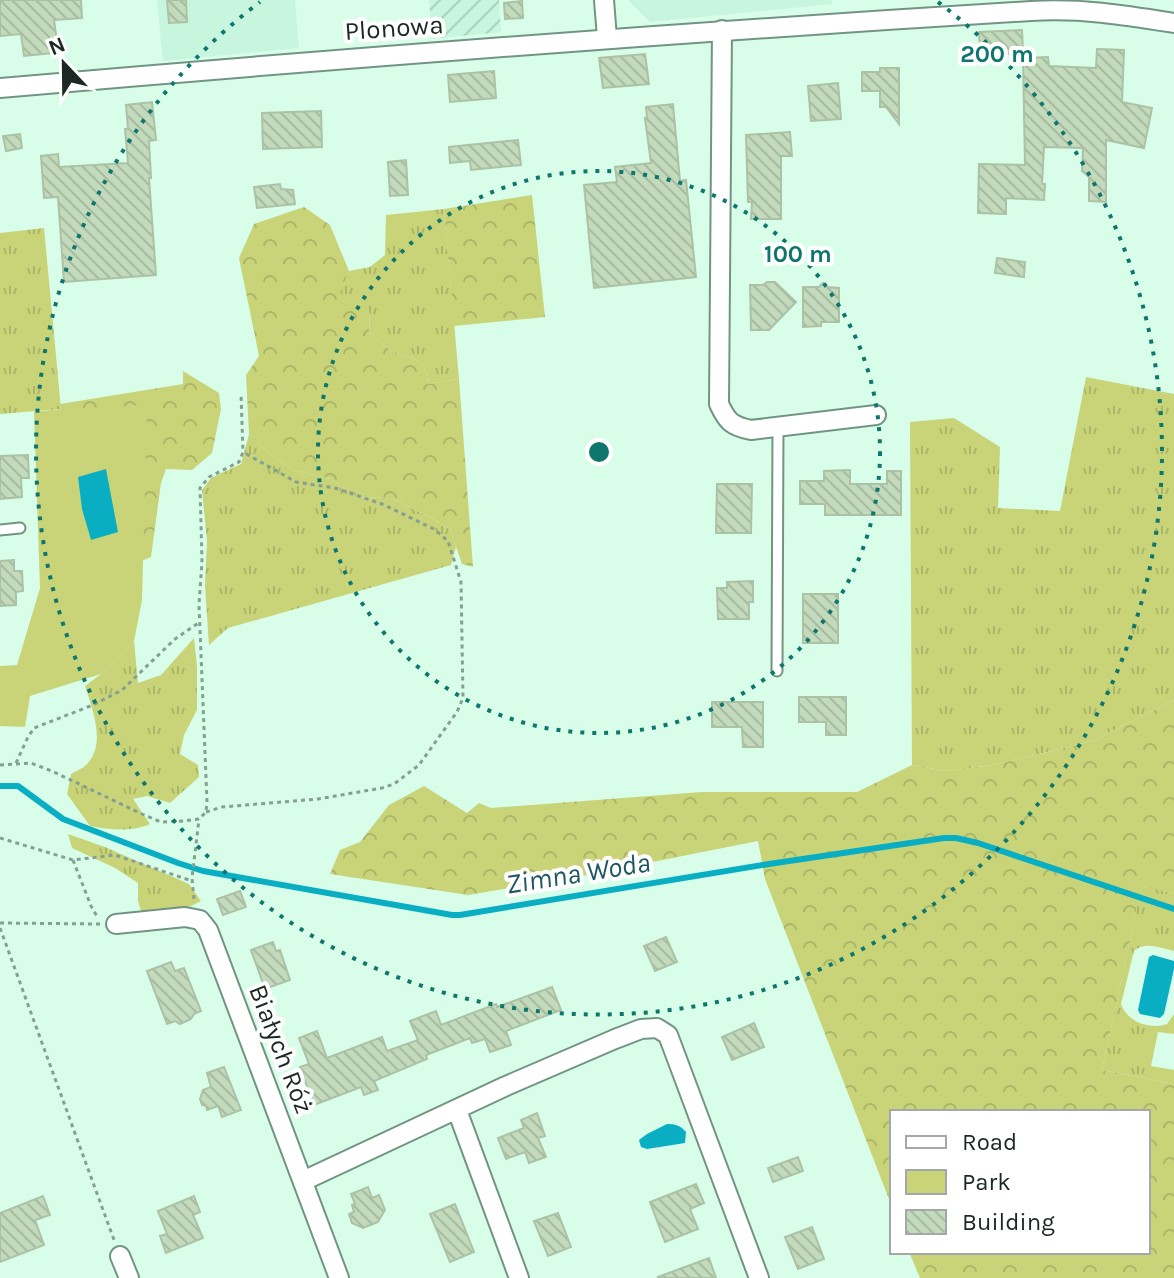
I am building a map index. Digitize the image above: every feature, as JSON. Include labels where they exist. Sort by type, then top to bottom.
[{"type":"street","points":[[604,0],[607,38]]},
{"type":"street","name":"Plonowa","points":[[0,88],[607,38],[1054,10],[1103,12],[1174,23]]},
{"type":"street","points":[[722,30],[719,404],[725,418],[736,427],[751,430],[876,415]]},
{"type":"street","name":"Białych Róż","points":[[116,924],[185,917],[200,920],[208,930],[339,1278]]},
{"type":"street","points":[[303,1181],[506,1086],[641,1029],[657,1028],[668,1035],[759,1278]]},
{"type":"street","points":[[457,1110],[519,1278]]},
{"type":"street","points":[[120,1256],[129,1278]]},
{"type":"lane","points":[[777,671],[778,427]]},
{"type":"lane","points":[[0,530],[20,528]]},
{"type":"path","points":[[206,812],[199,596],[202,561],[200,488],[209,477],[239,462],[243,452],[241,394]]},
{"type":"path","points":[[0,765],[31,763],[161,822],[199,819],[206,812],[222,807],[318,799],[382,788],[394,784],[419,765],[457,712],[463,698],[461,582],[448,541],[434,529],[382,504],[335,488],[296,482],[243,452]]},
{"type":"path","points":[[16,763],[34,728],[122,690],[175,639],[200,622]]},
{"type":"path","points":[[0,838],[73,860],[115,855],[192,880],[199,819]]},
{"type":"path","points":[[73,860],[100,924],[0,925],[120,1256]]},
{"type":"shaded area","points":[[157,0],[295,0],[299,48],[163,61]]},
{"type":"shaded area","points":[[429,0],[499,0],[501,32],[432,39]]},
{"type":"shaded area","points":[[628,0],[832,0],[832,4],[650,22]]},
{"type":"green space","points":[[532,195],[545,317],[454,326],[444,209]]},
{"type":"green space","points":[[304,207],[330,225],[349,271],[331,313],[367,304],[369,332],[389,349],[420,362],[428,384],[459,379],[473,567],[462,564],[450,529],[391,498],[357,497],[331,479],[293,470],[249,434],[246,375],[259,356],[239,258],[254,224]]},
{"type":"green space","points":[[444,209],[459,379],[428,384],[420,362],[389,349],[369,332],[370,314],[330,313],[349,271],[370,267],[385,255],[386,215]]},
{"type":"green space","points":[[44,228],[61,409],[0,414],[0,233]]},
{"type":"green space","points":[[183,371],[219,393],[221,409],[212,453],[192,470],[166,469],[161,483],[151,557],[128,567],[83,426],[61,409],[60,404],[183,384]]},
{"type":"green space","points":[[1086,377],[1174,394],[1174,700],[1093,741],[993,765],[947,771],[912,765],[910,422],[954,418],[1000,447],[998,508],[1060,511]]},
{"type":"green space","points":[[147,405],[142,600],[134,641],[101,674],[30,696],[25,727],[0,726],[0,666],[17,665],[40,588],[34,412]]},
{"type":"green space","points":[[249,434],[293,470],[331,479],[357,497],[391,498],[450,529],[456,547],[451,565],[228,628],[209,645],[205,586],[207,541],[202,490],[211,478],[241,464]]},
{"type":"green space","points":[[194,638],[197,710],[184,735],[180,754],[198,765],[199,777],[170,803],[147,796],[133,799],[150,824],[121,830],[90,826],[67,794],[71,774],[88,763],[96,746],[96,725],[85,686],[134,641],[138,683],[161,675]]},
{"type":"green space","points":[[1174,700],[1174,894],[1142,885],[1102,1070],[1174,1084],[1174,1278],[920,1278],[910,1254],[1150,1254],[1150,1110],[890,1110],[890,1202],[765,879],[758,841],[468,895],[330,874],[340,850],[360,842],[389,805],[424,786],[467,813],[479,803],[491,808],[702,792],[857,792],[912,765],[947,771],[993,765],[1093,741]]},
{"type":"green space","points":[[68,834],[189,884],[201,901],[172,912],[142,915],[138,883],[115,868],[72,848]]},
{"type":"green space","points":[[1142,884],[1174,894],[1174,951],[1148,946],[1134,951],[1121,1004],[1128,1016],[1147,1025],[1167,1024],[1174,1014],[1174,1034],[1158,1032],[1151,1066],[1174,1070],[1174,1084],[1102,1070]]},
{"type":"water","points":[[106,469],[118,532],[91,540],[82,509],[78,477]]},
{"type":"water","points":[[1153,955],[1174,961],[1164,1014],[1160,1018],[1140,1014],[1138,1010],[1149,957]]},
{"type":"water","points":[[667,1124],[677,1125],[686,1132],[685,1143],[647,1149],[641,1147],[639,1140]]},
{"type":"building","points":[[0,0],[81,0],[82,18],[54,20],[57,42],[51,43],[52,53],[24,56],[21,34],[0,36]]},
{"type":"building","points":[[167,0],[186,0],[187,22],[169,23]]},
{"type":"building","points":[[522,1],[523,18],[505,19],[504,3]]},
{"type":"building","points":[[1022,30],[1023,53],[980,55],[979,32]]},
{"type":"building","points":[[1097,49],[1124,50],[1122,102],[1152,108],[1144,148],[1106,140],[1106,202],[1089,201],[1089,177],[1082,171],[1083,148],[1044,147],[1044,200],[1006,198],[1006,214],[978,213],[979,164],[1025,165],[1023,58],[1048,57],[1049,66],[1096,68]]},
{"type":"building","points":[[645,54],[649,84],[603,88],[599,58]]},
{"type":"building","points":[[880,68],[899,68],[899,124],[886,107],[880,107],[880,91],[862,91],[862,72],[880,72]]},
{"type":"building","points":[[494,71],[496,98],[450,102],[448,75]]},
{"type":"building","points":[[838,83],[841,119],[811,121],[808,86]]},
{"type":"building","points":[[152,102],[156,140],[149,141],[149,178],[156,275],[64,282],[58,197],[44,198],[41,156],[58,154],[59,167],[128,163],[126,105]]},
{"type":"building","points":[[673,104],[680,181],[686,180],[696,277],[594,288],[584,185],[617,182],[615,167],[651,163],[646,107]]},
{"type":"building","points":[[321,111],[322,147],[263,149],[262,113]]},
{"type":"building","points":[[790,132],[792,156],[781,156],[781,219],[751,219],[746,135]]},
{"type":"building","points":[[20,134],[22,148],[6,151],[3,136]]},
{"type":"building","points":[[518,140],[521,165],[471,170],[470,161],[450,163],[449,147]]},
{"type":"building","points":[[406,160],[408,195],[390,196],[388,162]]},
{"type":"building","points":[[280,184],[281,189],[293,190],[295,204],[257,208],[254,187]]},
{"type":"building","points":[[997,258],[1025,262],[1024,277],[995,273]]},
{"type":"building","points":[[775,282],[796,302],[769,330],[751,330],[750,285]]},
{"type":"building","points":[[823,283],[827,287],[839,288],[839,322],[821,322],[821,326],[803,327],[803,287],[819,287]]},
{"type":"building","points":[[28,455],[29,478],[21,478],[22,497],[0,499],[0,456]]},
{"type":"building","points":[[850,470],[850,484],[887,484],[887,471],[901,471],[901,515],[825,515],[825,504],[800,504],[800,481],[824,481],[824,471]]},
{"type":"building","points":[[717,484],[752,484],[751,533],[716,533]]},
{"type":"building","points":[[14,560],[14,571],[22,571],[23,591],[16,592],[16,605],[0,606],[0,561]]},
{"type":"building","points":[[753,581],[749,619],[718,619],[717,588],[727,588],[727,582]]},
{"type":"building","points":[[803,594],[838,594],[838,643],[803,643]]},
{"type":"building","points":[[799,697],[846,697],[846,735],[826,735],[826,722],[799,722]]},
{"type":"building","points":[[712,702],[763,702],[763,747],[743,747],[742,727],[712,727]]},
{"type":"building","points":[[240,891],[246,907],[223,915],[217,899]]},
{"type":"building","points":[[666,937],[677,962],[655,971],[644,946]]},
{"type":"building","points":[[273,942],[276,951],[280,950],[290,980],[265,989],[251,950]]},
{"type":"building","points":[[171,962],[175,971],[184,968],[201,1011],[180,1024],[175,1021],[167,1024],[147,971]]},
{"type":"building","points":[[552,987],[561,1010],[506,1031],[511,1045],[490,1052],[485,1039],[472,1043],[470,1038],[426,1055],[427,1059],[374,1081],[378,1090],[364,1095],[361,1087],[314,1105],[300,1067],[309,1064],[299,1038],[317,1031],[327,1058],[382,1037],[387,1051],[418,1040],[410,1021],[436,1011],[441,1025]]},
{"type":"building","points":[[754,1023],[764,1047],[732,1060],[722,1037]]},
{"type":"building","points":[[224,1067],[241,1110],[222,1117],[218,1106],[207,1110],[200,1099],[203,1090],[211,1087],[207,1073]]},
{"type":"building","points":[[537,1113],[545,1136],[538,1138],[546,1157],[529,1163],[525,1152],[506,1159],[498,1138],[524,1128],[521,1120]]},
{"type":"building","points":[[798,1157],[803,1171],[773,1182],[768,1168]]},
{"type":"building","points":[[696,1184],[704,1203],[690,1209],[698,1229],[665,1242],[650,1202]]},
{"type":"building","points":[[368,1187],[372,1198],[379,1195],[385,1210],[378,1222],[363,1228],[352,1223],[349,1214],[354,1212],[352,1205],[355,1204],[351,1194]]},
{"type":"building","points":[[43,1196],[50,1215],[35,1220],[44,1245],[0,1262],[0,1213]]},
{"type":"building","points":[[194,1196],[200,1212],[193,1215],[203,1238],[166,1253],[160,1236],[167,1234],[158,1211]]},
{"type":"building","points":[[455,1204],[474,1252],[450,1262],[430,1214]]},
{"type":"building","points":[[558,1213],[571,1247],[548,1256],[534,1221]]},
{"type":"building","points":[[812,1227],[824,1259],[798,1269],[785,1237]]},
{"type":"building","points":[[709,1258],[716,1278],[658,1277]]},
{"type":"waterway","name":"Zimna Woda","points":[[0,786],[18,786],[63,819],[203,871],[452,915],[944,838],[978,843],[1174,909]]}]
